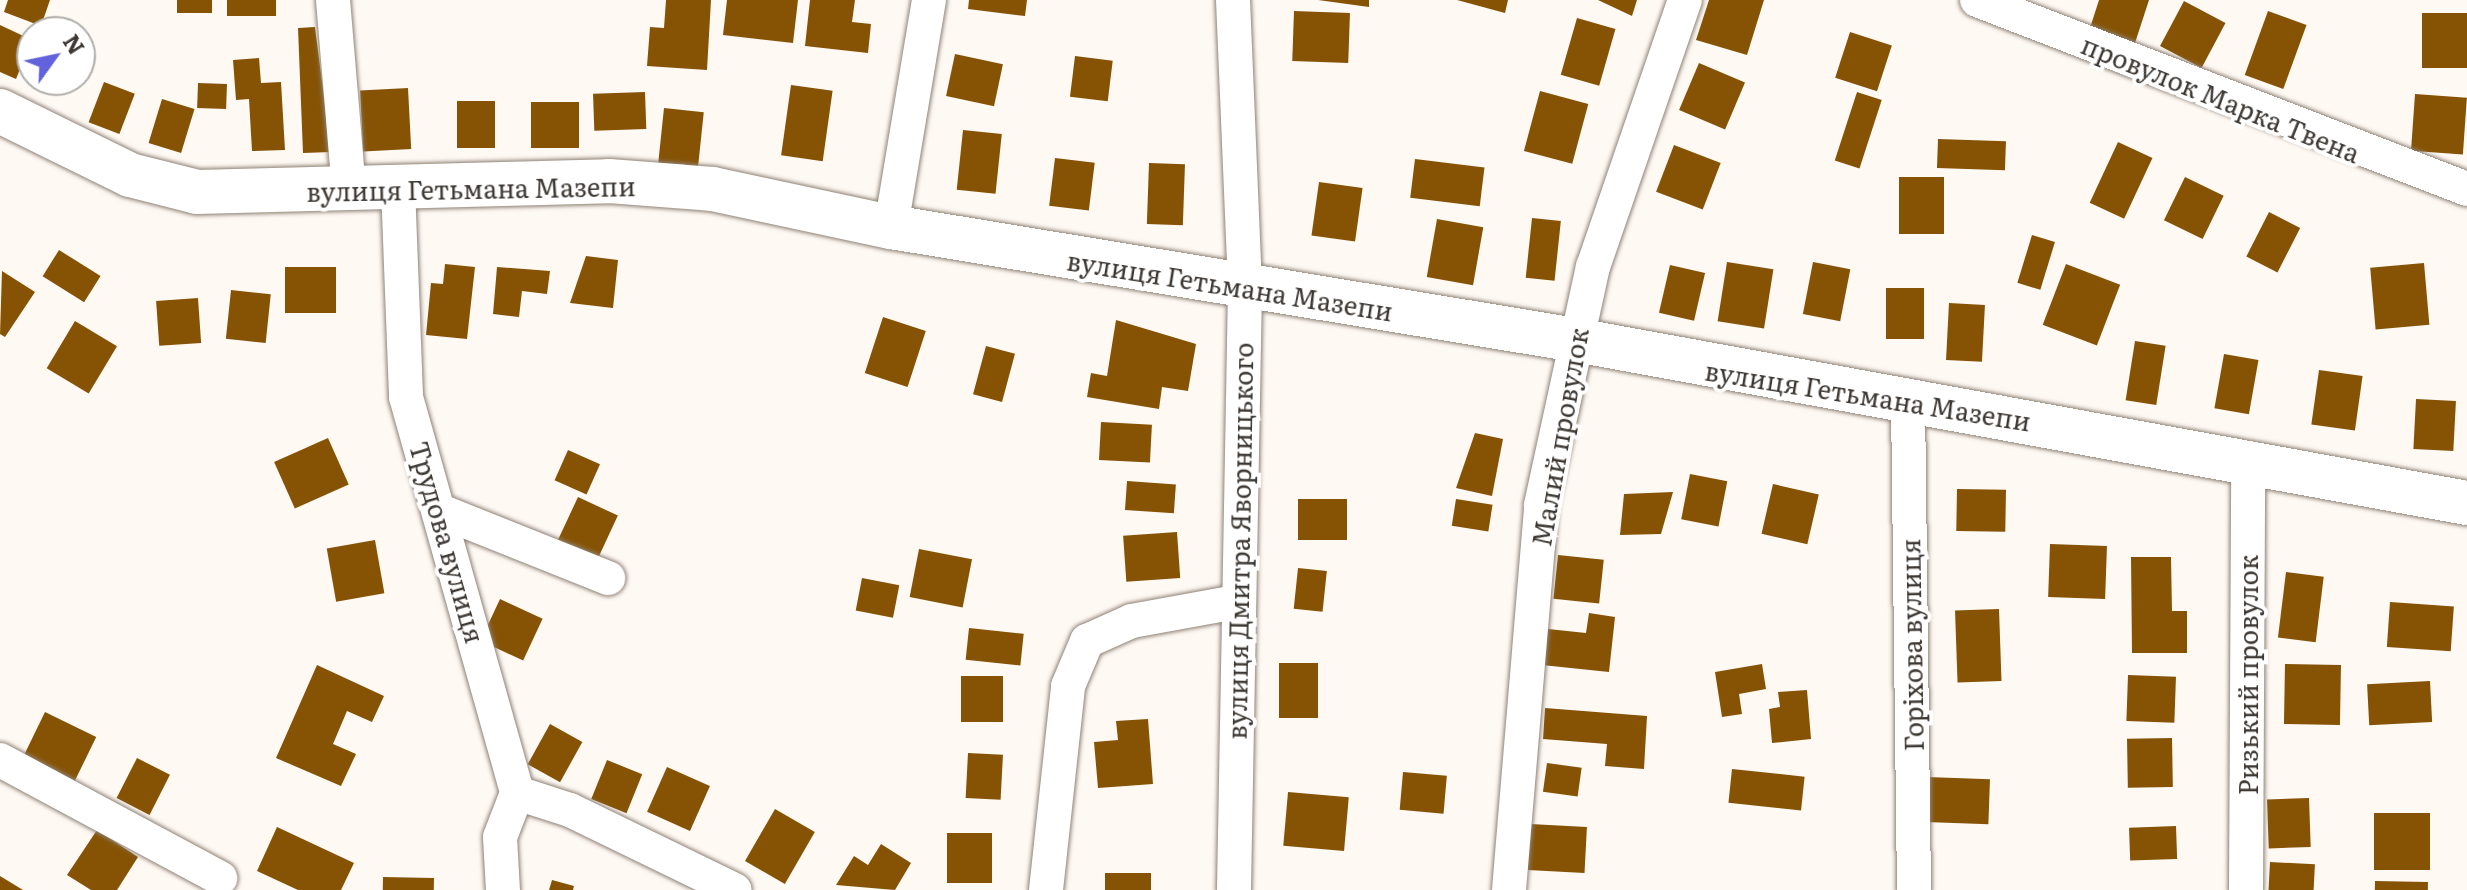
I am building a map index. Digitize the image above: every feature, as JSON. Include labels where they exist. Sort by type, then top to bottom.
[{"type":"street","points":[[333,0],[349,192]]},
{"type":"street","points":[[891,227],[929,0]]},
{"type":"street","name":"вулиця Дмитра Яворницького","points":[[1233,0],[1245,289],[1234,890]]},
{"type":"street","name":"Малий провулок","points":[[1509,890],[1541,505],[1593,267],[1685,0]]},
{"type":"street","name":"провулок Марка Твена","points":[[1977,0],[2467,189]]},
{"type":"street","name":"вулиця Гетьмана Мазепи","points":[[0,111],[130,175],[197,192],[349,192],[398,187],[654,184],[713,189],[891,227],[1245,289],[1576,340],[2467,503]]},
{"type":"street","name":"Трудова вулиця","points":[[398,187],[406,397],[443,512],[517,793]]},
{"type":"street","name":"Горіхова вулиця","points":[[1908,400],[1914,890]]},
{"type":"street","name":"Ризький провулок","points":[[2246,890],[2248,461]]},
{"type":"street","points":[[443,512],[608,578]]},
{"type":"street","points":[[1046,890],[1068,686],[1087,641],[1132,621],[1237,602]]},
{"type":"street","points":[[0,760],[220,878]]},
{"type":"street","points":[[503,890],[500,837],[517,793],[570,810],[735,890]]},
{"type":"building","points":[[8,0],[50,0],[44,16],[16,17],[4,12]]},
{"type":"building","points":[[177,0],[212,0],[212,13],[177,13]]},
{"type":"building","points":[[227,0],[276,0],[276,16],[227,16]]},
{"type":"building","points":[[666,0],[711,0],[707,70],[647,66],[650,27],[664,28]]},
{"type":"building","points":[[727,0],[798,0],[793,43],[723,35]]},
{"type":"building","points":[[810,0],[855,0],[852,22],[871,24],[868,53],[805,46]]},
{"type":"building","points":[[969,0],[1027,0],[1025,16],[968,9]]},
{"type":"building","points":[[1318,0],[1369,0],[1369,7]]},
{"type":"building","points":[[1457,0],[1508,0],[1505,13]]},
{"type":"building","points":[[1598,0],[1637,0],[1632,16]]},
{"type":"building","points":[[1709,0],[1764,0],[1747,55],[1696,40]]},
{"type":"building","points":[[2099,0],[2149,0],[2135,43],[2090,28]]},
{"type":"building","points":[[2184,1],[2225,23],[2202,68],[2160,46]]},
{"type":"building","points":[[1294,11],[1350,13],[1348,63],[1292,61]]},
{"type":"building","points":[[2268,11],[2307,25],[2283,89],[2245,75]]},
{"type":"building","points":[[2422,13],[2467,13],[2467,68],[2422,68]]},
{"type":"building","points":[[1577,18],[1615,29],[1599,86],[1561,75]]},
{"type":"building","points":[[0,25],[16,32],[16,79],[0,72]]},
{"type":"building","points":[[315,27],[331,152],[303,153],[298,28]]},
{"type":"building","points":[[1850,32],[1892,46],[1877,91],[1835,78]]},
{"type":"building","points":[[955,54],[1003,64],[994,106],[946,96]]},
{"type":"building","points":[[1075,56],[1113,61],[1108,101],[1070,97]]},
{"type":"building","points":[[259,58],[261,83],[281,82],[285,150],[252,151],[249,99],[236,100],[233,60]]},
{"type":"building","points":[[1699,63],[1745,83],[1725,129],[1679,110]]},
{"type":"building","points":[[104,82],[135,94],[119,134],[89,122]]},
{"type":"building","points":[[198,83],[227,84],[226,109],[197,108]]},
{"type":"building","points":[[791,85],[833,91],[823,161],[781,155]]},
{"type":"building","points":[[408,88],[411,149],[363,151],[360,91]]},
{"type":"building","points":[[1540,91],[1588,104],[1572,164],[1524,151]]},
{"type":"building","points":[[645,92],[646,129],[594,131],[593,94]]},
{"type":"building","points":[[1857,92],[1882,100],[1859,169],[1835,160]]},
{"type":"building","points":[[2415,94],[2467,98],[2463,154],[2411,151]]},
{"type":"building","points":[[162,99],[195,109],[181,153],[149,143]]},
{"type":"building","points":[[457,101],[495,101],[495,148],[457,148]]},
{"type":"building","points":[[531,102],[579,102],[579,148],[531,148]]},
{"type":"building","points":[[664,108],[704,112],[697,174],[658,170]]},
{"type":"building","points":[[963,130],[1002,134],[996,194],[957,190]]},
{"type":"building","points":[[1938,139],[2006,141],[2005,170],[1937,168]]},
{"type":"building","points":[[2118,142],[2152,158],[2124,219],[2090,203]]},
{"type":"building","points":[[1674,145],[1721,163],[1703,210],[1656,192]]},
{"type":"building","points":[[1055,158],[1095,163],[1089,211],[1049,206]]},
{"type":"building","points":[[1415,159],[1484,168],[1480,206],[1410,198]]},
{"type":"building","points":[[1149,163],[1185,164],[1183,225],[1147,224]]},
{"type":"building","points":[[1899,177],[1944,177],[1944,234],[1899,234]]},
{"type":"building","points":[[2185,177],[2224,196],[2203,239],[2164,220]]},
{"type":"building","points":[[1319,182],[1363,188],[1355,242],[1311,235]]},
{"type":"building","points":[[2269,212],[2300,228],[2277,272],[2246,257]]},
{"type":"building","points":[[1532,218],[1561,221],[1555,281],[1526,278]]},
{"type":"building","points":[[1437,219],[1483,227],[1473,285],[1427,277]]},
{"type":"building","points":[[2032,235],[2055,242],[2040,290],[2017,283]]},
{"type":"building","points":[[59,250],[101,276],[84,302],[43,276]]},
{"type":"building","points":[[586,256],[618,260],[613,308],[570,303]]},
{"type":"building","points":[[1727,262],[1773,269],[1764,329],[1718,321]]},
{"type":"building","points":[[1813,262],[1850,269],[1840,321],[1803,314]]},
{"type":"building","points":[[2424,263],[2429,325],[2376,329],[2370,268]]},
{"type":"building","points":[[445,264],[475,267],[467,339],[426,335],[431,283],[443,284]]},
{"type":"building","points":[[2066,264],[2120,285],[2097,345],[2043,325]]},
{"type":"building","points":[[1670,265],[1705,273],[1694,321],[1659,313]]},
{"type":"building","points":[[285,267],[336,267],[336,313],[285,313]]},
{"type":"building","points":[[497,267],[550,271],[547,294],[522,291],[519,317],[493,314]]},
{"type":"building","points":[[2,271],[35,292],[5,337],[0,334]]},
{"type":"building","points":[[1886,288],[1924,288],[1924,339],[1886,339]]},
{"type":"building","points":[[231,290],[271,294],[266,343],[226,339]]},
{"type":"building","points":[[198,298],[201,343],[159,346],[156,301]]},
{"type":"building","points":[[1949,303],[1985,305],[1982,362],[1946,360]]},
{"type":"building","points":[[883,317],[926,331],[908,387],[865,373]]},
{"type":"building","points":[[1116,320],[1196,344],[1188,391],[1162,387],[1159,409],[1087,397],[1091,373],[1107,376]]},
{"type":"building","points":[[75,321],[117,346],[89,393],[47,368]]},
{"type":"building","points":[[2135,341],[2166,346],[2156,405],[2126,400]]},
{"type":"building","points":[[986,346],[1015,354],[1002,402],[973,394]]},
{"type":"building","points":[[2224,354],[2258,360],[2249,414],[2214,408]]},
{"type":"building","points":[[2319,370],[2363,376],[2355,431],[2311,424]]},
{"type":"building","points":[[2416,399],[2456,401],[2453,451],[2413,449]]},
{"type":"building","points":[[1101,422],[1152,425],[1150,463],[1099,460]]},
{"type":"building","points":[[1475,433],[1503,439],[1492,496],[1456,488]]},
{"type":"building","points":[[328,438],[349,485],[295,509],[274,462]]},
{"type":"building","points":[[568,450],[600,464],[587,494],[555,480]]},
{"type":"building","points":[[1690,474],[1727,481],[1719,526],[1681,519]]},
{"type":"building","points":[[1127,481],[1176,484],[1174,513],[1125,510]]},
{"type":"building","points":[[1773,484],[1819,495],[1807,544],[1762,534]]},
{"type":"building","points":[[1957,489],[2006,490],[2005,532],[1956,531]]},
{"type":"building","points":[[1673,492],[1661,534],[1620,535],[1624,494]]},
{"type":"building","points":[[578,497],[618,516],[595,565],[555,547]]},
{"type":"building","points":[[1298,499],[1347,499],[1347,540],[1298,540]]},
{"type":"building","points":[[1456,499],[1493,505],[1488,531],[1452,526]]},
{"type":"building","points":[[1177,532],[1180,578],[1126,582],[1123,536]]},
{"type":"building","points":[[375,540],[384,593],[336,602],[327,549]]},
{"type":"building","points":[[2050,544],[2107,546],[2105,599],[2048,597]]},
{"type":"building","points":[[919,549],[972,559],[963,607],[910,597]]},
{"type":"building","points":[[1558,555],[1604,560],[1599,604],[1553,599]]},
{"type":"building","points":[[2131,557],[2171,557],[2172,611],[2187,611],[2187,653],[2132,653]]},
{"type":"building","points":[[1298,568],[1327,571],[1323,612],[1294,609]]},
{"type":"building","points":[[2286,572],[2324,577],[2316,642],[2278,638]]},
{"type":"building","points":[[862,578],[899,585],[893,618],[856,610]]},
{"type":"building","points":[[500,599],[543,619],[523,661],[481,641]]},
{"type":"building","points":[[2390,602],[2454,606],[2451,651],[2387,647]]},
{"type":"building","points":[[1999,609],[2002,681],[1958,682],[1955,611]]},
{"type":"building","points":[[1589,613],[1615,617],[1609,672],[1542,665],[1548,629],[1586,633]]},
{"type":"building","points":[[969,628],[1024,634],[1020,666],[966,660]]},
{"type":"building","points":[[1279,663],[1318,663],[1318,718],[1279,718]]},
{"type":"building","points":[[1762,664],[1766,689],[1739,694],[1742,714],[1722,717],[1715,672]]},
{"type":"building","points":[[2285,664],[2341,665],[2340,725],[2284,724]]},
{"type":"building","points":[[317,665],[384,696],[372,722],[347,711],[333,744],[356,754],[341,786],[276,758]]},
{"type":"building","points":[[2128,675],[2176,677],[2174,723],[2126,721]]},
{"type":"building","points":[[961,676],[1003,676],[1003,722],[961,722]]},
{"type":"building","points":[[2430,681],[2432,722],[2369,725],[2367,684]]},
{"type":"building","points":[[1807,690],[1811,739],[1772,743],[1769,709],[1780,707],[1778,692]]},
{"type":"building","points":[[1545,708],[1647,716],[1644,769],[1605,766],[1607,744],[1543,739]]},
{"type":"building","points":[[45,712],[96,737],[73,785],[22,760]]},
{"type":"building","points":[[1148,719],[1153,784],[1098,788],[1094,742],[1118,740],[1116,721]]},
{"type":"building","points":[[550,724],[582,742],[560,782],[528,764]]},
{"type":"building","points":[[2172,738],[2173,787],[2128,788],[2127,739]]},
{"type":"building","points":[[968,753],[1003,755],[1001,800],[966,798]]},
{"type":"building","points":[[137,758],[170,775],[150,815],[117,798]]},
{"type":"building","points":[[607,760],[642,774],[626,813],[591,799]]},
{"type":"building","points":[[1547,763],[1582,768],[1578,797],[1543,792]]},
{"type":"building","points":[[667,767],[710,786],[690,831],[647,812]]},
{"type":"building","points":[[1732,769],[1805,777],[1801,810],[1728,803]]},
{"type":"building","points":[[1403,772],[1447,776],[1444,814],[1400,810]]},
{"type":"building","points":[[1927,777],[1990,779],[1988,824],[1925,822]]},
{"type":"building","points":[[1288,792],[1349,797],[1344,851],[1283,846]]},
{"type":"building","points":[[2309,798],[2311,847],[2269,848],[2267,799]]},
{"type":"building","points":[[775,809],[815,832],[785,884],[745,861]]},
{"type":"building","points":[[2374,813],[2430,813],[2430,870],[2374,870]]},
{"type":"building","points":[[1530,824],[1587,827],[1585,873],[1528,870]]},
{"type":"building","points":[[2176,826],[2177,859],[2130,861],[2129,828]]},
{"type":"building","points":[[277,827],[354,863],[341,890],[298,890],[257,871]]},
{"type":"building","points":[[97,830],[138,857],[117,890],[91,890],[67,875]]},
{"type":"building","points":[[947,833],[992,833],[992,883],[947,883]]},
{"type":"building","points":[[881,844],[911,863],[895,890],[836,885],[854,856],[868,865]]},
{"type":"building","points":[[2270,862],[2315,864],[2314,890],[2269,890]]},
{"type":"building","points":[[1105,873],[1151,873],[1151,890],[1105,890]]},
{"type":"building","points":[[0,876],[23,890],[0,890]]},
{"type":"building","points":[[383,877],[434,878],[434,890],[383,890]]},
{"type":"building","points":[[552,880],[574,886],[573,890],[549,890]]},
{"type":"building","points":[[2375,881],[2428,882],[2428,890],[2375,890]]}]
